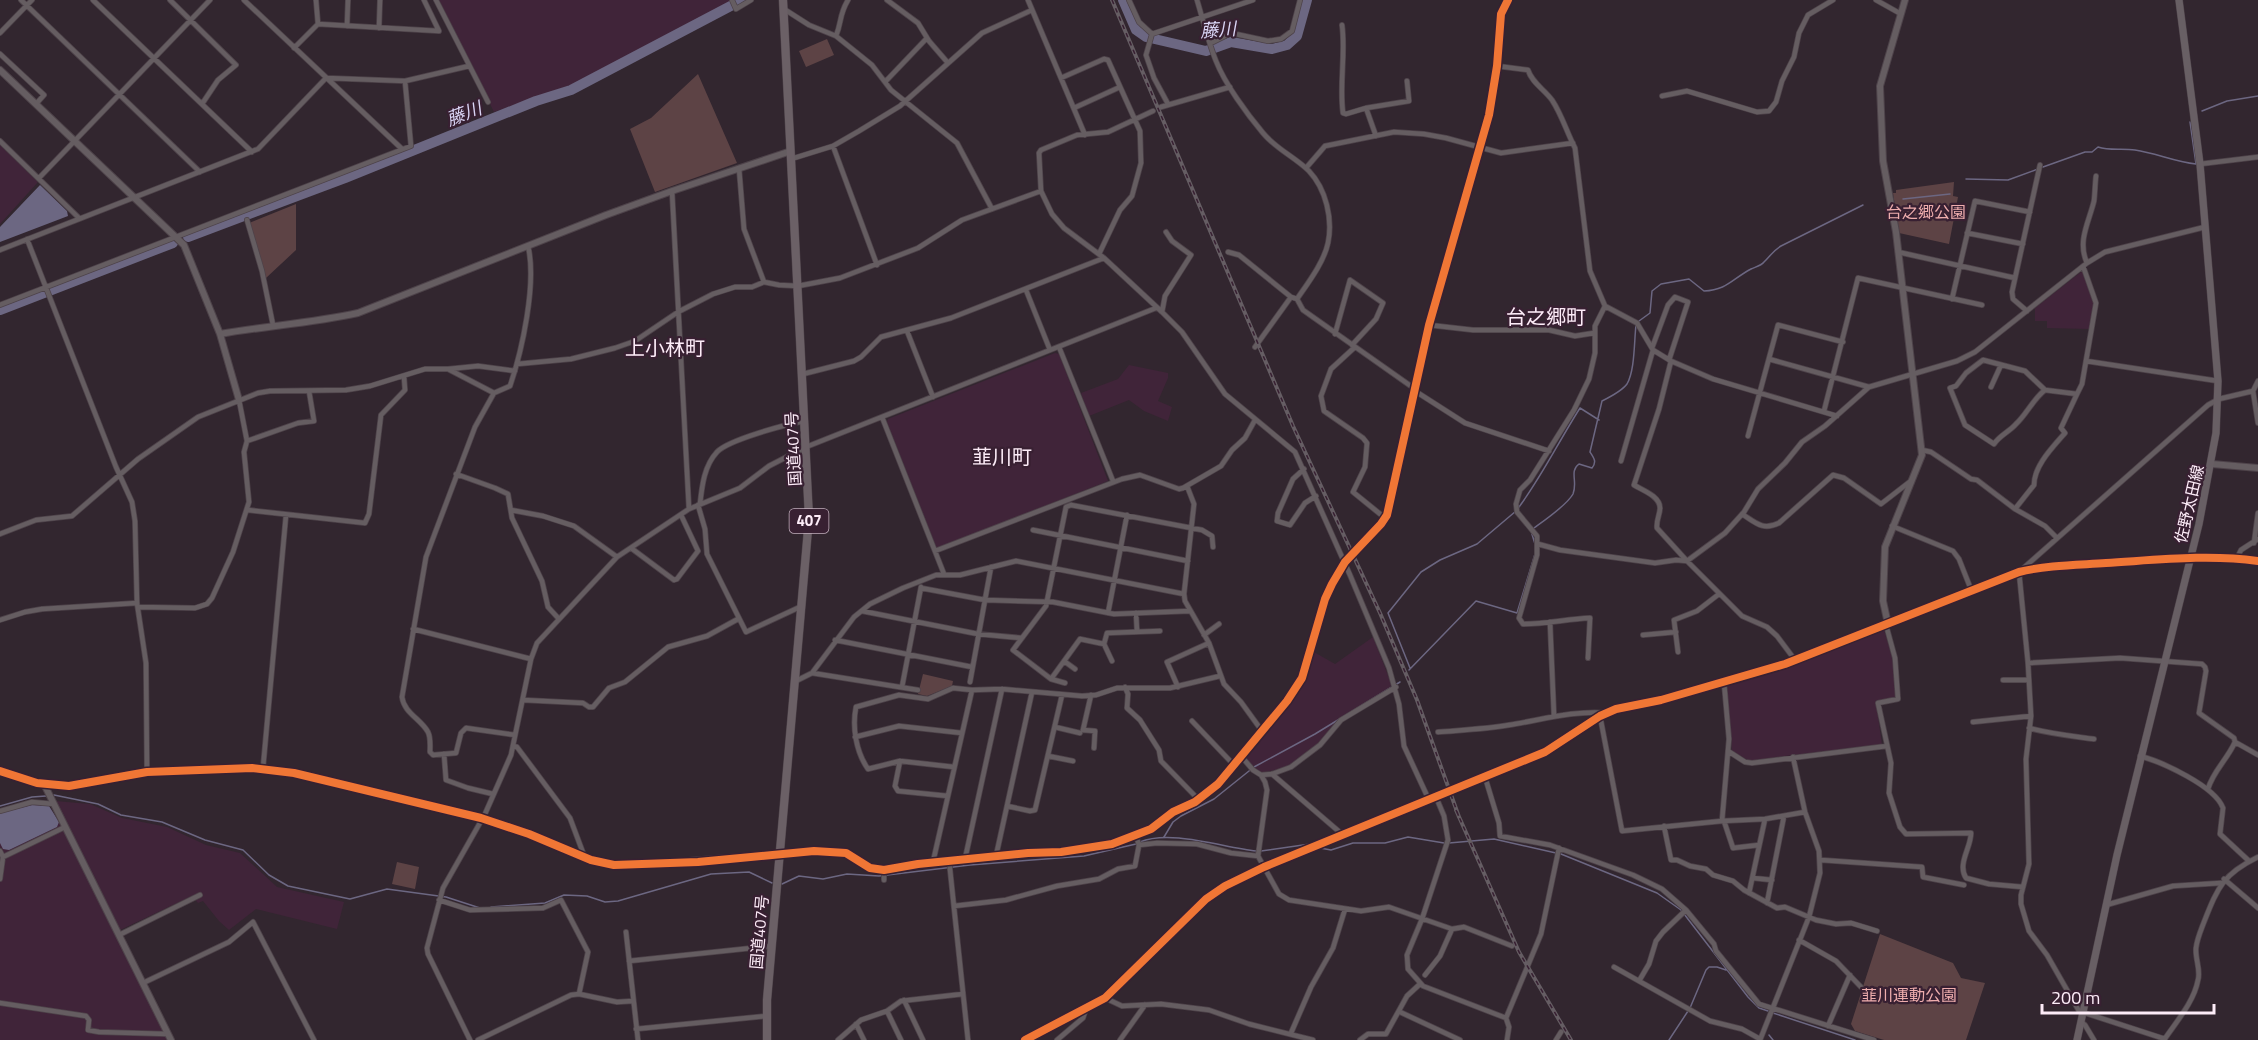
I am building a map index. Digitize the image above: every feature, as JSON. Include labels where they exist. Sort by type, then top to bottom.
[{"type":"highway","name":"国道407号","points":[[768,1040],[766,1016],[809,518],[783,0]]},
{"type":"main road","name":"佐野太田線","points":[[2077,1040],[2140,756],[2212,464],[2219,399],[2200,164],[2179,0]]},
{"type":"street","points":[[21,0],[200,172]]},
{"type":"street","points":[[0,33],[32,0]]},
{"type":"street","points":[[93,0],[252,152]]},
{"type":"street","points":[[170,0],[236,65],[218,80],[202,104]]},
{"type":"street","points":[[39,178],[210,0]]},
{"type":"street","points":[[244,0],[402,149]]},
{"type":"street","points":[[316,0],[318,24]]},
{"type":"street","points":[[347,26],[348,0]]},
{"type":"street","points":[[379,28],[380,0]]},
{"type":"street","points":[[294,48],[318,24],[439,31],[424,0]]},
{"type":"street","points":[[436,0],[488,102]]},
{"type":"street","points":[[733,2],[736,9],[751,0]]},
{"type":"street","points":[[836,36],[840,13],[848,0]]},
{"type":"street","points":[[888,0],[918,23],[948,63]]},
{"type":"street","points":[[1028,0],[1085,135]]},
{"type":"street","points":[[1130,0],[1139,22],[1152,34]]},
{"type":"street","points":[[1197,0],[1216,62],[1230,87],[1264,134],[1282,151],[1306,168],[1321,186],[1325,195],[1328,246],[1297,299]]},
{"type":"street","points":[[1152,34],[1253,0]]},
{"type":"street","points":[[1211,43],[1231,33],[1268,42],[1281,39],[1292,31],[1300,0]]},
{"type":"street","points":[[954,906],[1006,900],[1057,886],[1099,879],[1118,869],[1135,866],[1138,841],[1218,784],[1287,701],[1302,678],[1327,594],[1345,562],[1385,518],[1393,495],[1429,325],[1489,115],[1497,66],[1501,14],[1508,0]]},
{"type":"street","points":[[1662,96],[1687,90],[1757,112],[1769,111],[1776,102],[1782,81],[1794,57],[1799,33],[1808,15],[1833,0]]},
{"type":"street","points":[[1876,0],[1901,14]]},
{"type":"street","points":[[1905,0],[1880,86],[1880,98],[1883,161],[1899,252],[1922,455],[1885,547],[1883,601],[1895,658],[1898,699],[1878,703],[1890,763],[1889,794],[1898,822],[1906,834],[1971,833],[1963,865],[1966,878],[1989,884],[2023,887]]},
{"type":"street","points":[[784,9],[809,25],[836,36],[872,65],[891,90],[957,143],[992,209]]},
{"type":"street","points":[[220,334],[273,325],[316,322],[358,313],[672,190],[739,168],[833,146],[905,100],[982,33],[1032,10]]},
{"type":"street","points":[[1342,25],[1343,83],[1341,97],[1343,113],[1409,101],[1407,81]]},
{"type":"street","points":[[1152,34],[1146,55],[1154,78],[1168,104]]},
{"type":"street","points":[[885,82],[927,38]]},
{"type":"street","points":[[0,54],[44,95],[36,104]]},
{"type":"street","points":[[803,374],[854,361],[881,338],[936,323],[1026,290],[1102,256],[1120,210],[1132,196],[1141,163],[1140,131],[1108,60],[1104,59],[1061,78]]},
{"type":"street","points":[[0,250],[258,149],[326,78],[405,81],[469,66]]},
{"type":"street","points":[[1497,66],[1528,70],[1531,78],[1558,110],[1573,143],[1590,271],[1605,306],[1637,323],[1652,349],[1670,361],[1713,379],[1837,416]]},
{"type":"street","points":[[0,70],[186,248],[220,334],[239,400],[247,441],[244,452],[249,502],[232,552],[207,604],[195,608],[138,605],[42,609],[0,620]]},
{"type":"street","points":[[0,305],[411,146],[405,81]]},
{"type":"street","points":[[1074,108],[1120,87]]},
{"type":"street","points":[[1161,107],[1230,87]]},
{"type":"street","points":[[1366,108],[1376,136]]},
{"type":"street","points":[[1153,111],[1108,132],[1077,135],[1041,150],[1039,153],[1041,191],[1052,214],[1064,228],[1102,256],[1182,332],[1225,394],[1295,452],[1345,562],[1395,687],[1404,746],[1429,800]]},
{"type":"street","points":[[1306,168],[1326,146],[1394,132],[1424,134],[1505,153],[1573,143]]},
{"type":"street","points":[[0,141],[80,218]]},
{"type":"street","points":[[833,146],[877,265]]},
{"type":"street","points":[[2200,164],[2258,157]]},
{"type":"street","points":[[2027,311],[2013,299],[2012,292],[2040,167]]},
{"type":"street","points":[[739,168],[744,229],[764,282]]},
{"type":"street","points":[[2015,509],[2034,485],[2034,475],[2065,433],[2061,428],[2082,384],[2096,303],[2085,264],[2084,232],[2094,200],[2096,176]]},
{"type":"street","points":[[672,190],[689,509]]},
{"type":"street","points":[[517,364],[571,359],[635,341],[678,312],[713,294],[735,286],[752,287],[764,282],[798,286],[840,278],[918,248],[962,220],[1041,191]]},
{"type":"street","points":[[1952,299],[1975,201],[2030,212]]},
{"type":"street","points":[[247,220],[262,271],[273,325]]},
{"type":"street","points":[[1538,544],[1560,550],[1655,563],[1687,561],[1725,533],[1742,514],[1758,489],[1785,463],[1802,442],[1837,416],[1869,387],[1957,361],[1975,352],[2085,264],[2105,252],[2205,227]]},
{"type":"street","points":[[1162,312],[1165,296],[1191,255],[1172,242],[1166,232]]},
{"type":"street","points":[[1967,232],[2023,244]]},
{"type":"street","points":[[27,239],[116,467],[132,502],[135,521],[138,605],[146,663],[147,772]]},
{"type":"street","points":[[515,735],[466,728],[461,733],[456,753],[430,753],[427,731],[411,715],[402,700],[426,557],[475,427],[494,393],[509,387],[517,364],[529,286],[528,246]]},
{"type":"street","points":[[1228,252],[1239,255],[1291,297],[1297,299],[1303,310],[1415,390],[1466,423],[1549,451]]},
{"type":"street","points":[[1899,252],[2015,278]]},
{"type":"street","points":[[1824,411],[1858,278],[1982,305]]},
{"type":"street","points":[[1335,333],[1350,280],[1383,303],[1376,319],[1331,369],[1321,398],[1324,411],[1363,438],[1367,444],[1365,466],[1353,492],[1385,518]]},
{"type":"street","points":[[1026,290],[1050,350]]},
{"type":"street","points":[[1254,347],[1291,297]]},
{"type":"street","points":[[1621,461],[1652,349],[1668,305],[1674,297],[1688,302],[1670,361],[1659,409],[1634,484],[1657,499],[1660,508],[1657,528],[1719,594],[1746,619],[1767,627],[1777,636],[1794,660]]},
{"type":"street","points":[[1588,658],[1590,618],[1546,624],[1523,624],[1519,618],[1538,544],[1537,536],[1517,512],[1516,504],[1520,490],[1530,480],[1549,451],[1574,410],[1588,379],[1595,353],[1594,333],[1605,306]]},
{"type":"street","points":[[470,1040],[427,952],[439,900],[448,878],[494,794],[511,755],[535,645],[617,557],[689,509],[740,488],[769,466],[806,447],[1156,308]]},
{"type":"street","points":[[1429,325],[1473,330],[1549,330],[1575,336],[1594,333]]},
{"type":"street","points":[[1748,436],[1778,326],[1843,342]]},
{"type":"street","points":[[907,331],[933,397]]},
{"type":"street","points":[[1059,346],[1113,481]]},
{"type":"street","points":[[1975,352],[1981,362]]},
{"type":"street","points":[[1769,359],[1869,387]]},
{"type":"street","points":[[2045,390],[2037,396],[2016,424],[1998,437],[1994,444],[1965,425],[1950,388],[1956,386],[1966,373],[1983,360],[2025,371],[2045,390],[2077,394]]},
{"type":"street","points":[[2086,361],[2218,381]]},
{"type":"street","points":[[1991,387],[2001,365]]},
{"type":"street","points":[[0,534],[36,520],[72,516],[138,459],[198,417],[239,400],[270,391],[362,387],[404,377],[425,369],[478,366],[515,371]]},
{"type":"street","points":[[447,369],[494,393]]},
{"type":"street","points":[[248,510],[363,523],[367,521],[381,415],[405,390],[404,377]]},
{"type":"street","points":[[2258,381],[2253,391],[2258,423]]},
{"type":"street","points":[[247,441],[298,423],[314,421],[309,391]]},
{"type":"street","points":[[2019,572],[2208,405],[2219,399],[2253,391]]},
{"type":"street","points":[[882,417],[944,574]]},
{"type":"street","points":[[935,551],[1113,481],[1140,475],[1179,489],[1187,486],[1226,462],[1232,450],[1245,438],[1255,420]]},
{"type":"street","points":[[802,606],[746,632],[706,552],[705,529],[699,504],[703,477],[718,450],[765,430],[805,421]]},
{"type":"street","points":[[1922,450],[1931,452],[1971,479],[1977,480],[2015,509],[2045,526],[2057,538]]},
{"type":"street","points":[[2212,464],[2258,468]]},
{"type":"street","points":[[1304,469],[1295,474],[1276,517],[1277,521],[1290,525],[1305,502],[1316,496]]},
{"type":"street","points":[[456,474],[505,492],[509,497],[512,518],[542,581],[548,607],[559,619]]},
{"type":"street","points":[[1742,514],[1762,527],[1772,526],[1779,523],[1833,475],[1844,478],[1881,504],[1914,478]]},
{"type":"street","points":[[1187,486],[1194,504],[1184,594],[1190,611],[1209,643],[1220,676],[1262,731]]},
{"type":"street","points":[[1065,683],[1051,679],[1013,650],[1047,602],[1066,507],[1071,505],[1206,531],[1210,534],[1213,547]]},
{"type":"street","points":[[511,510],[543,516],[574,526],[617,557]]},
{"type":"street","points":[[2237,558],[2241,550],[2256,541],[2258,513]]},
{"type":"street","points":[[631,548],[674,580],[677,579],[698,551],[681,514]]},
{"type":"street","points":[[263,768],[286,515]]},
{"type":"street","points":[[1108,613],[1127,516]]},
{"type":"street","points":[[1892,526],[1953,551],[1959,559],[1972,592]]},
{"type":"street","points":[[1034,531],[1188,561]]},
{"type":"street","points":[[1438,732],[1509,725],[1554,716],[1604,715],[1661,700],[1794,660],[2019,572],[2043,566],[2157,559],[2237,558],[2258,561]]},
{"type":"street","points":[[796,681],[812,673],[854,617],[870,604],[944,574],[960,575],[1016,561],[1184,594]]},
{"type":"street","points":[[970,682],[991,567]]},
{"type":"street","points":[[2019,572],[2031,716],[2026,759],[2029,864],[2021,904],[2029,931],[2047,955],[2079,1011],[2082,1014],[2164,1040],[2188,1005],[2198,982],[2195,950],[2197,941],[2223,881],[2258,857]]},
{"type":"street","points":[[920,585],[985,600],[1047,602],[1108,613],[1190,611]]},
{"type":"street","points":[[902,687],[920,585]]},
{"type":"street","points":[[1678,652],[1674,620],[1697,611],[1719,594]]},
{"type":"street","points":[[862,611],[978,634],[1022,638]]},
{"type":"street","points":[[1136,613],[1137,632]]},
{"type":"street","points":[[523,700],[583,703],[593,707],[609,688],[625,682],[668,647],[707,636],[738,619]]},
{"type":"street","points":[[1550,622],[1554,716]]},
{"type":"street","points":[[1204,635],[1219,624]]},
{"type":"street","points":[[413,629],[531,659]]},
{"type":"street","points":[[1112,661],[1104,644],[1107,633],[1160,631]]},
{"type":"street","points":[[1643,635],[1676,632]]},
{"type":"street","points":[[1051,679],[1080,639],[1104,644]]},
{"type":"street","points":[[836,640],[972,667]]},
{"type":"street","points":[[1178,687],[1167,662],[1209,643]]},
{"type":"street","points":[[2028,663],[2120,658],[2202,664],[2205,667],[2204,687],[2199,713],[2234,738],[2235,742],[2258,755]]},
{"type":"street","points":[[1064,661],[1075,669]]},
{"type":"street","points":[[812,673],[918,690]]},
{"type":"street","points":[[954,767],[900,761],[868,769],[861,760],[855,737],[856,707],[899,694],[927,699],[952,688],[1091,695],[1125,687],[1178,687],[1220,676]]},
{"type":"street","points":[[2003,680],[2029,680]]},
{"type":"street","points":[[1724,682],[1729,739],[1723,821],[1733,848],[1759,845]]},
{"type":"street","points":[[1125,687],[1128,694],[1126,708],[1140,720],[1159,750],[1161,761],[1198,799]]},
{"type":"street","points":[[1241,756],[1253,771],[1261,775],[1272,774],[1299,763],[1320,745],[1341,720],[1395,687]]},
{"type":"street","points":[[965,859],[1002,689]]},
{"type":"street","points":[[933,862],[972,690]]},
{"type":"street","points":[[996,856],[1032,692]]},
{"type":"street","points":[[1007,806],[1035,810],[1062,695]]},
{"type":"street","points":[[1091,695],[1083,730],[1095,731],[1094,748]]},
{"type":"street","points":[[1025,1040],[1105,998],[1206,899],[1225,886],[1264,867],[1545,752],[1604,715]]},
{"type":"street","points":[[1604,715],[1622,831],[1765,819],[1805,812]]},
{"type":"street","points":[[1973,722],[2031,716]]},
{"type":"street","points":[[1192,721],[1234,765]]},
{"type":"street","points":[[855,737],[899,726],[962,733]]},
{"type":"street","points":[[1055,727],[1080,733]]},
{"type":"street","points":[[2029,728],[2060,736],[2072,735],[2094,739]]},
{"type":"street","points":[[2208,789],[2211,779],[2235,742]]},
{"type":"street","points":[[513,746],[517,747],[561,803],[570,818],[585,858]]},
{"type":"street","points":[[1728,751],[1745,762],[1752,763],[1887,746]]},
{"type":"street","points":[[444,754],[446,780],[494,794]]},
{"type":"street","points":[[1048,756],[1073,761]]},
{"type":"street","points":[[2140,756],[2163,763],[2208,789],[2218,798],[2223,808],[2220,834],[2249,861]]},
{"type":"street","points":[[1761,1038],[1809,916],[1817,892],[1821,860],[1805,812],[1793,757]]},
{"type":"street","points":[[900,761],[895,786],[898,791],[948,796]]},
{"type":"street","points":[[0,771],[44,784],[69,786],[147,772],[263,768],[294,773],[481,818],[529,834],[585,858],[623,866],[814,851],[846,853],[870,868],[884,871],[933,862],[1061,852],[1138,841],[1197,844],[1231,853],[1258,855]]},
{"type":"street","points":[[1272,774],[1343,835]]},
{"type":"street","points":[[1261,775],[1267,790],[1258,855],[1279,894],[1299,902],[1361,911],[1389,907],[1452,929],[1464,927],[1512,946]]},
{"type":"street","points":[[1485,777],[1497,813],[1500,837],[1559,849],[1655,886],[1666,892],[1684,912],[1755,1001],[1874,1040]]},
{"type":"street","points":[[44,784],[170,1037]]},
{"type":"street","points":[[1436,797],[1444,816],[1447,843],[1422,919],[1407,955],[1408,969],[1420,984],[1506,1018]]},
{"type":"street","points":[[0,811],[51,798]]},
{"type":"street","points":[[1767,903],[1785,816]]},
{"type":"street","points":[[1749,894],[1765,819]]},
{"type":"street","points":[[1665,826],[1671,860],[1706,869],[1718,878],[1733,881],[1749,894],[1777,908],[1785,907],[1836,924],[1851,923],[1877,931]]},
{"type":"street","points":[[0,879],[1,854],[65,827]]},
{"type":"street","points":[[1507,1040],[1509,1027],[1506,1018],[1541,934],[1559,849]]},
{"type":"street","points":[[1821,860],[1922,867],[1923,877],[1964,885]]},
{"type":"street","points":[[949,862],[968,1040]]},
{"type":"street","points":[[884,871],[884,880]]},
{"type":"street","points":[[1753,878],[1772,880]]},
{"type":"street","points":[[2106,905],[2173,886],[2223,881],[2258,908]]},
{"type":"street","points":[[119,935],[200,895]]},
{"type":"street","points":[[439,900],[471,910],[543,908],[561,900],[588,952],[579,994]]},
{"type":"street","points":[[1291,1033],[1311,987],[1333,948],[1345,909]]},
{"type":"street","points":[[1639,981],[1649,964],[1656,941],[1684,912]]},
{"type":"street","points":[[143,983],[229,942],[253,922],[314,1040]]},
{"type":"street","points":[[1425,975],[1440,956],[1452,929]]},
{"type":"street","points":[[626,932],[638,1040]]},
{"type":"street","points":[[1799,940],[1836,961],[1861,987]]},
{"type":"street","points":[[629,961],[772,946]]},
{"type":"street","points":[[1614,967],[1710,1021],[1742,1029],[1767,1040]]},
{"type":"street","points":[[1828,1026],[1850,975]]},
{"type":"street","points":[[1360,1040],[1368,1034],[1386,1034],[1410,993],[1420,984]]},
{"type":"street","points":[[478,1040],[571,995],[579,994],[606,1001],[633,1001]]},
{"type":"street","points":[[838,1040],[861,1020],[887,1011],[904,1000],[963,994]]},
{"type":"street","points":[[1105,998],[1122,1006],[1161,1004],[1209,1010],[1249,1024],[1312,1040]]},
{"type":"street","points":[[904,1000],[923,1040]]},
{"type":"street","points":[[0,1003],[86,1016],[89,1020],[88,1030],[170,1037]]},
{"type":"street","points":[[1120,1040],[1145,1005]]},
{"type":"street","points":[[1057,1040],[1083,1018],[1086,1009]]},
{"type":"street","points":[[887,1011],[901,1040]]},
{"type":"street","points":[[1400,1012],[1460,1040]]},
{"type":"street","points":[[636,1029],[766,1016]]},
{"type":"street","points":[[2081,1022],[2085,1024],[2094,1040]]},
{"type":"street","points":[[856,1024],[864,1040]]},
{"type":"street","points":[[1556,1040],[1561,1032]]},
{"type":"shaded area","points":[[439,0],[729,0],[730,2],[571,85],[494,112]]},
{"type":"shaded area","points":[[0,145],[38,182],[0,224]]},
{"type":"shaded area","points":[[40,185],[67,211],[68,216],[0,242],[0,227]]},
{"type":"shaded area","points":[[2084,272],[2094,304],[2090,329],[2047,328],[2047,321],[2035,321],[2035,308]]},
{"type":"shaded area","points":[[1055,353],[1059,354],[1108,481],[939,548],[936,547],[887,422],[888,419]]},
{"type":"shaded area","points":[[1129,365],[1168,373],[1158,401],[1172,407],[1168,421],[1144,411],[1129,400],[1089,416],[1081,393],[1118,379]]},
{"type":"shaded area","points":[[1884,630],[1893,658],[1897,697],[1876,702],[1882,745],[1751,762],[1732,751],[1726,686],[1788,667]]},
{"type":"shaded area","points":[[1373,637],[1391,683],[1390,689],[1340,719],[1320,744],[1289,767],[1260,773],[1245,757],[1290,703],[1304,680],[1314,652],[1335,664]]},
{"type":"shaded area","points":[[55,801],[90,804],[122,818],[167,827],[206,845],[240,853],[277,887],[344,902],[337,929],[256,909],[229,930],[203,901],[198,903],[192,896],[120,930]]},
{"type":"shaded area","points":[[32,804],[49,806],[59,822],[168,1040],[0,1040],[0,813]]},
{"type":"shaded area","points":[[32,805],[49,806],[59,822],[57,827],[9,850],[3,849],[0,843],[0,813]]},
{"type":"green space","points":[[827,39],[834,55],[806,67],[799,51]]},
{"type":"green space","points":[[698,74],[737,163],[655,192],[630,129],[651,118]]},
{"type":"green space","name":"台之郷公園","points":[[1954,182],[1953,196],[1958,197],[1949,244],[1899,233],[1893,193],[1896,193],[1896,190]]},
{"type":"green space","points":[[296,204],[296,250],[266,278],[249,223]]},
{"type":"green space","points":[[923,674],[953,681],[952,686],[927,696],[918,694]]},
{"type":"green space","points":[[397,862],[419,867],[415,889],[392,884]]},
{"type":"green space","name":"韮川運動公園","points":[[1880,934],[1953,963],[1961,978],[1985,983],[1966,1040],[1884,1040],[1855,1031],[1851,1024]]},
{"type":"waterway","name":"藤川","points":[[188,237],[345,178],[536,101],[571,90],[742,0]]},
{"type":"waterway","name":"藤川","points":[[1123,0],[1136,30],[1146,37],[1206,51],[1231,42],[1272,49],[1287,45],[1297,36],[1307,0]]},
{"type":"waterway","points":[[2202,111],[2227,101],[2258,96]]},
{"type":"waterway","points":[[2043,167],[2085,152],[2092,152],[2098,147],[2135,150],[2196,164],[2190,122]]},
{"type":"waterway","points":[[1966,179],[2008,180],[2038,169]]},
{"type":"waterway","points":[[1903,199],[1950,194]]},
{"type":"waterway","points":[[1639,321],[1650,313],[1652,291],[1661,284],[1689,279],[1704,291],[1718,289],[1761,264],[1781,246],[1863,205]]},
{"type":"waterway","name":"藤川","points":[[0,310],[173,243]]},
{"type":"waterway","points":[[1534,528],[1566,503],[1573,494],[1576,467],[1579,464],[1592,468],[1594,466],[1590,452],[1602,401],[1619,391],[1630,378],[1636,325]]},
{"type":"waterway","points":[[1519,507],[1580,408],[1599,420]]},
{"type":"waterway","points":[[1410,668],[1388,613],[1421,572],[1440,560],[1477,544],[1516,511]]},
{"type":"waterway","points":[[1531,531],[1535,544]]},
{"type":"waterway","points":[[1409,670],[1476,601],[1517,613],[1535,554]]},
{"type":"waterway","points":[[1164,837],[1173,822],[1214,799],[1254,767],[1315,734],[1400,682]]},
{"type":"waterway","points":[[54,795],[98,804],[121,815],[162,822],[205,840],[243,850],[269,875],[288,886],[350,899],[387,889],[446,897],[480,908]]},
{"type":"waterway","points":[[0,806],[32,797],[46,796]]},
{"type":"waterway","points":[[1320,848],[1331,850],[1353,843],[1385,843],[1408,837],[1444,843]]},
{"type":"waterway","points":[[1140,842],[1182,838],[1256,851]]},
{"type":"waterway","points":[[1449,843],[1494,839],[1556,853]]},
{"type":"waterway","points":[[782,884],[799,876],[823,879],[847,874],[879,876],[970,865],[1084,856],[1136,844]]},
{"type":"waterway","points":[[1261,851],[1310,844]]},
{"type":"waterway","points":[[1561,854],[1657,893],[1681,910],[1748,997],[1759,1008],[1768,1011]]},
{"type":"waterway","points":[[491,907],[545,903],[564,895],[587,896],[605,902],[618,901],[711,874],[749,872],[772,883]]},
{"type":"waterway","points":[[1669,1040],[1690,1008],[1706,970],[1709,967],[1726,970]]},
{"type":"waterway","points":[[1773,1013],[1855,1040]]},
{"type":"waterway","points":[[1769,1035],[1773,1040]]},
{"type":"railway","points":[[1112,0],[1293,426],[1380,613],[1417,700],[1459,817]]},
{"type":"railway","points":[[1456,810],[1519,952],[1571,1040]]},
{"type":"cycle path","points":[[0,771],[37,783],[69,786],[147,772],[252,768],[294,773],[481,818],[529,834],[591,860],[614,865],[698,862],[814,851],[846,853],[870,868],[884,870],[918,864],[1061,852],[1112,844],[1151,829],[1173,812],[1195,802],[1218,784],[1287,701],[1302,678],[1325,599],[1332,584],[1345,562],[1387,515],[1429,325],[1489,115],[1497,66],[1501,14],[1508,0]]},
{"type":"cycle path","points":[[1025,1040],[1105,998],[1206,899],[1225,886],[1264,867],[1545,752],[1600,716],[1616,709],[1661,700],[1785,664],[2019,572],[2062,566],[2182,558],[2258,561]]},
{"type":"district","name":"台之郷町","points":[[1546,317]]},
{"type":"district","name":"上小林町","points":[[665,348]]},
{"type":"district","name":"韮川町","points":[[1002,457]]}]
